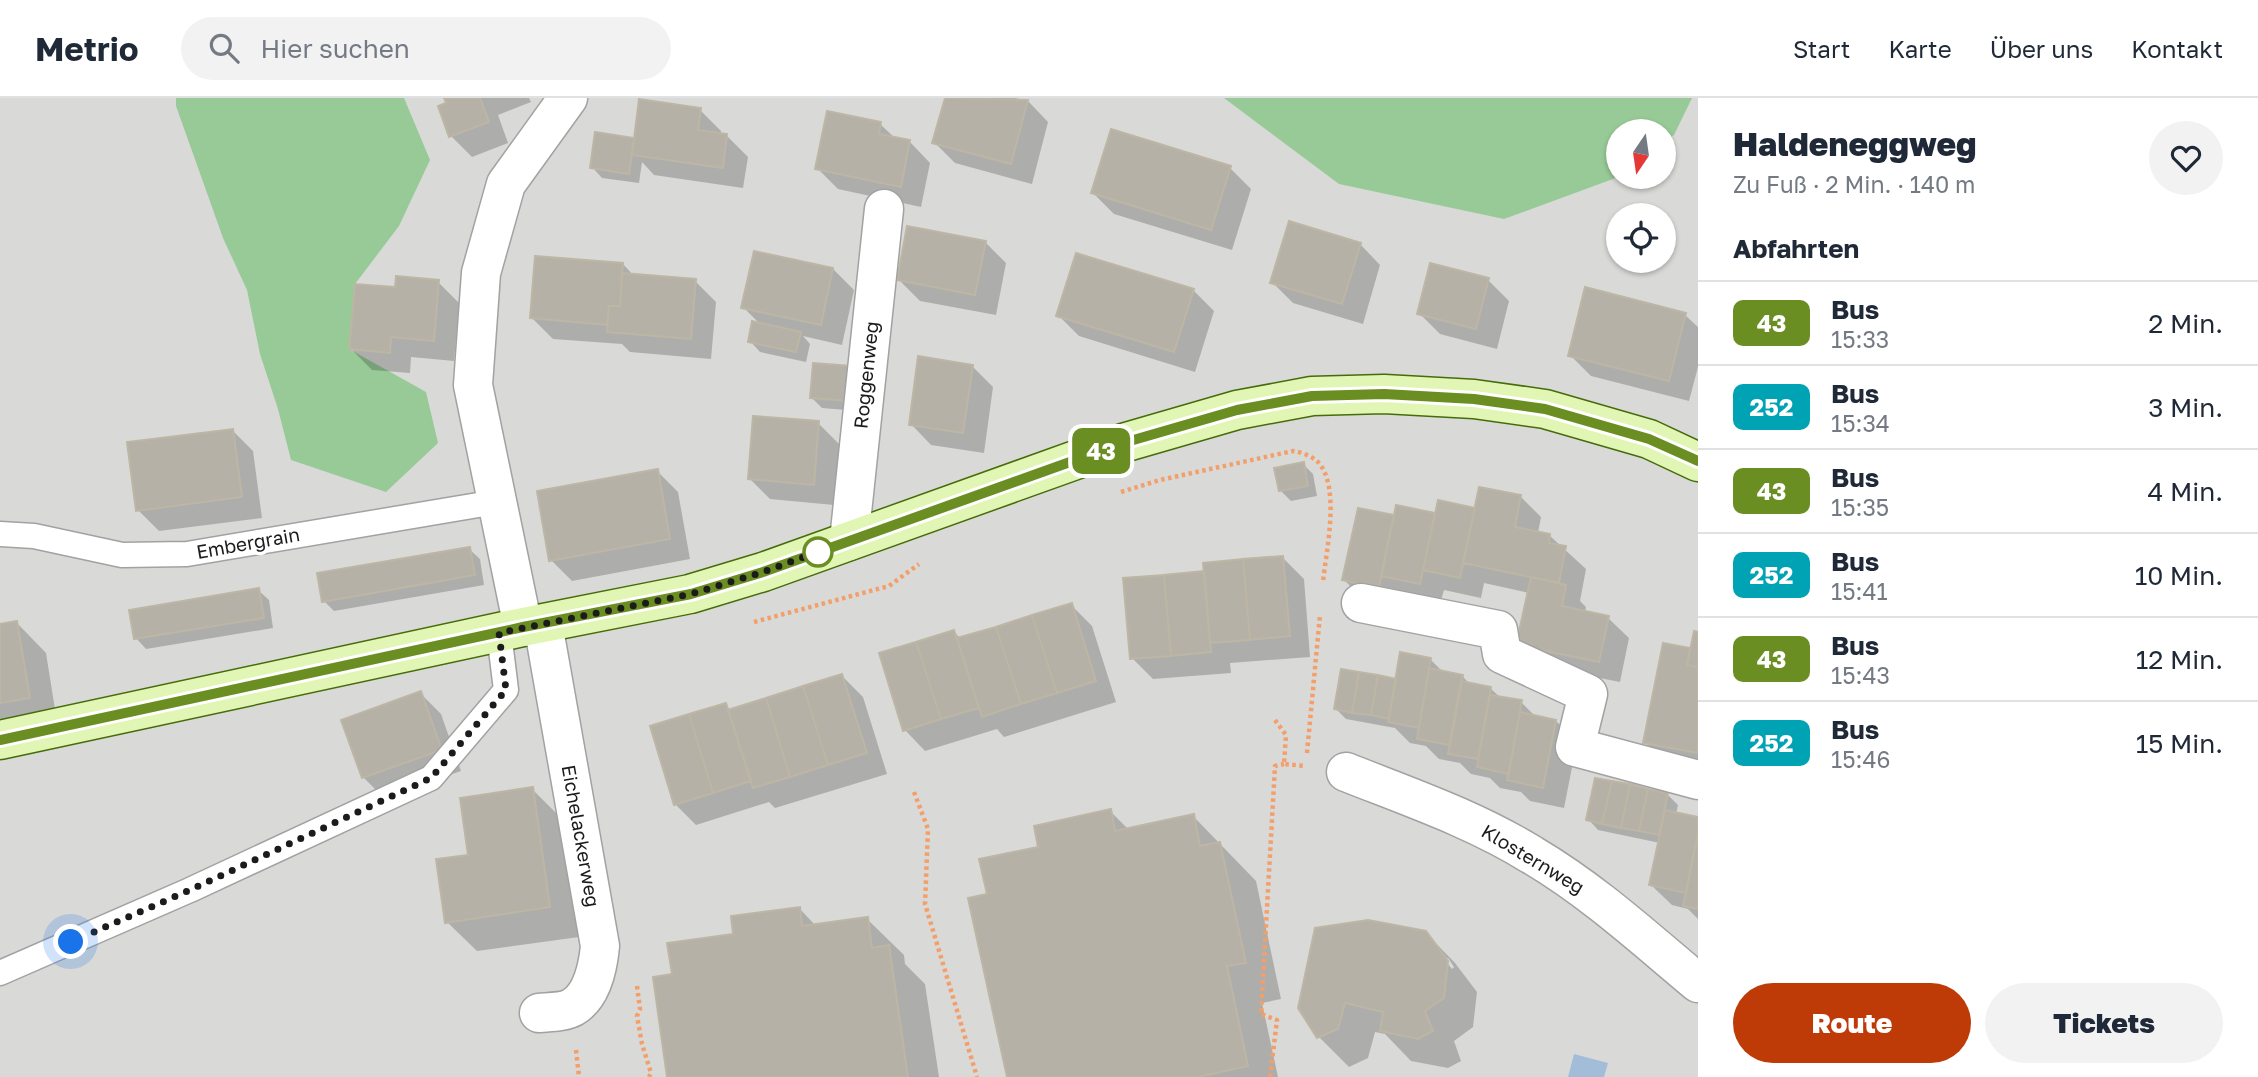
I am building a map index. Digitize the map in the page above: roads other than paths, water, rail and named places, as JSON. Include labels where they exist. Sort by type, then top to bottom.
[{"type":"main road","points":[[0,740],[691,594],[763,572],[1123,443],[1237,410],[1312,396],[1397,394],[1474,399],[1545,409],[1649,439],[1698,461]]},
{"type":"street","name":"Eichelackerweg","points":[[539,1013],[572,1008],[587,993],[598,967],[600,946],[521,628],[473,385],[481,273],[506,184],[568,98]]},
{"type":"street","name":"Roggenweg","points":[[849,541],[884,209]]},
{"type":"street","points":[[1361,603],[1498,630],[1502,654],[1588,694],[1574,747],[1698,780]]},
{"type":"street","name":"Klosternweg","points":[[1346,772],[1474,823],[1532,854],[1596,897],[1698,984]]},
{"type":"lane","name":"Embergrain","points":[[0,534],[34,536],[122,555],[187,554],[496,502]]},
{"type":"lane","points":[[0,972],[190,890],[431,778],[506,690],[521,628]]},
{"type":"water","points":[[1574,1054],[1608,1063],[1604,1077],[1568,1077]]}]
